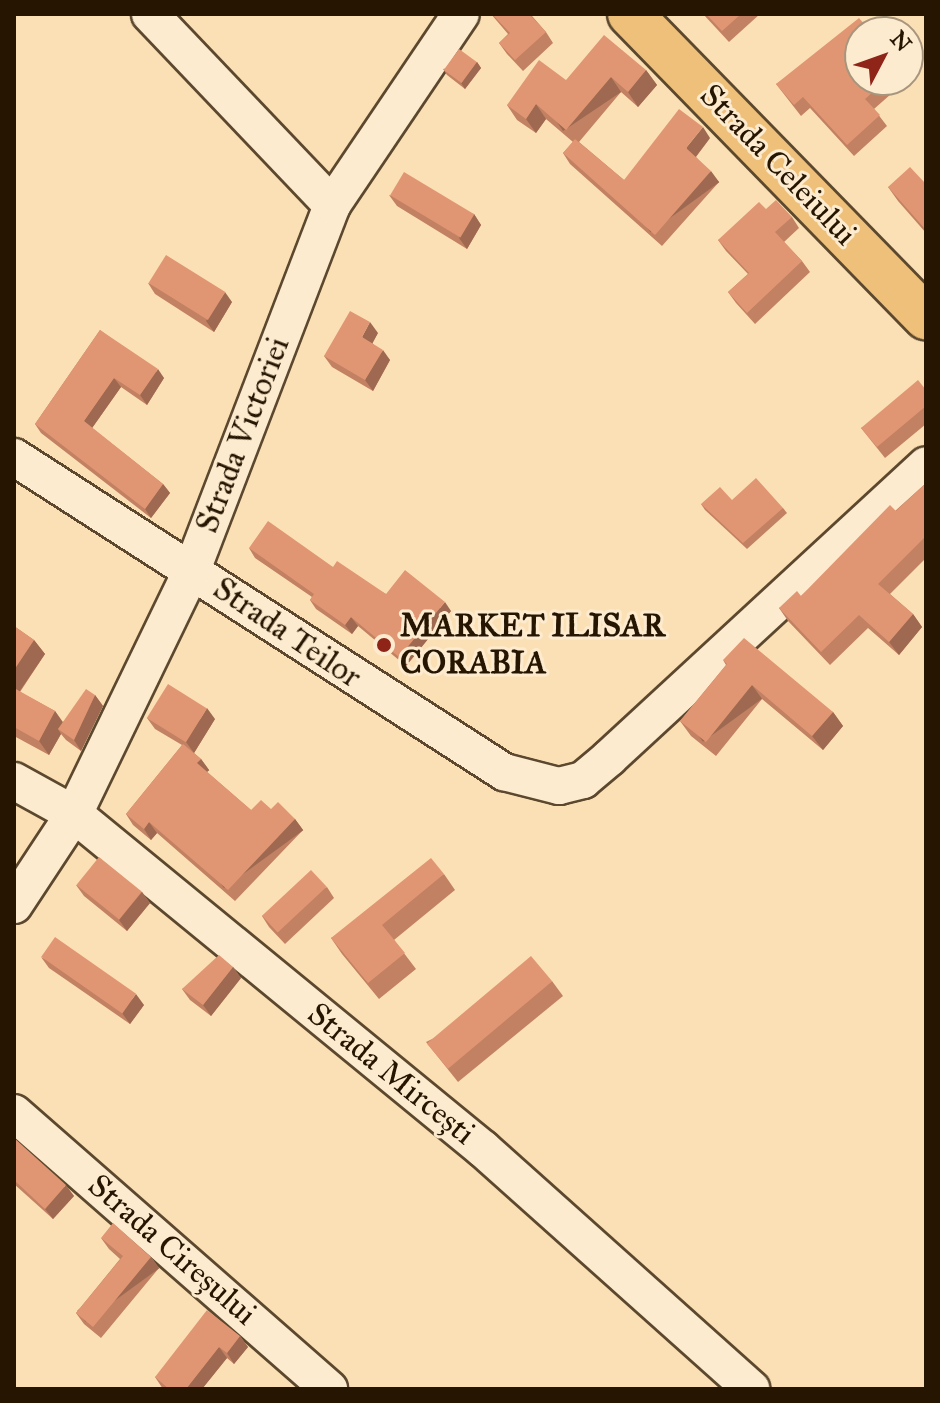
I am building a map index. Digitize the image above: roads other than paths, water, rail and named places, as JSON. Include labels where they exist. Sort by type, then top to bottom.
[{"type":"main road","name":"Strada Celeiului","points":[[630,14],[926,317]]},
{"type":"street","points":[[150,14],[332,205]]},
{"type":"street","name":"Strada Victoriei","points":[[14,905],[74,814],[192,570],[332,205],[461,14]]},
{"type":"street","name":"Strada Teilor","points":[[14,457],[504,772],[559,786],[592,773],[926,465]]},
{"type":"street","name":"Strada Mircești","points":[[14,781],[74,814],[483,1149],[751,1389]]},
{"type":"street","name":"Strada Cireșului","points":[[14,1113],[329,1389]]},
{"type":"place","name":"MARKET ILISAR CORABIA","points":[[384,645]]}]
